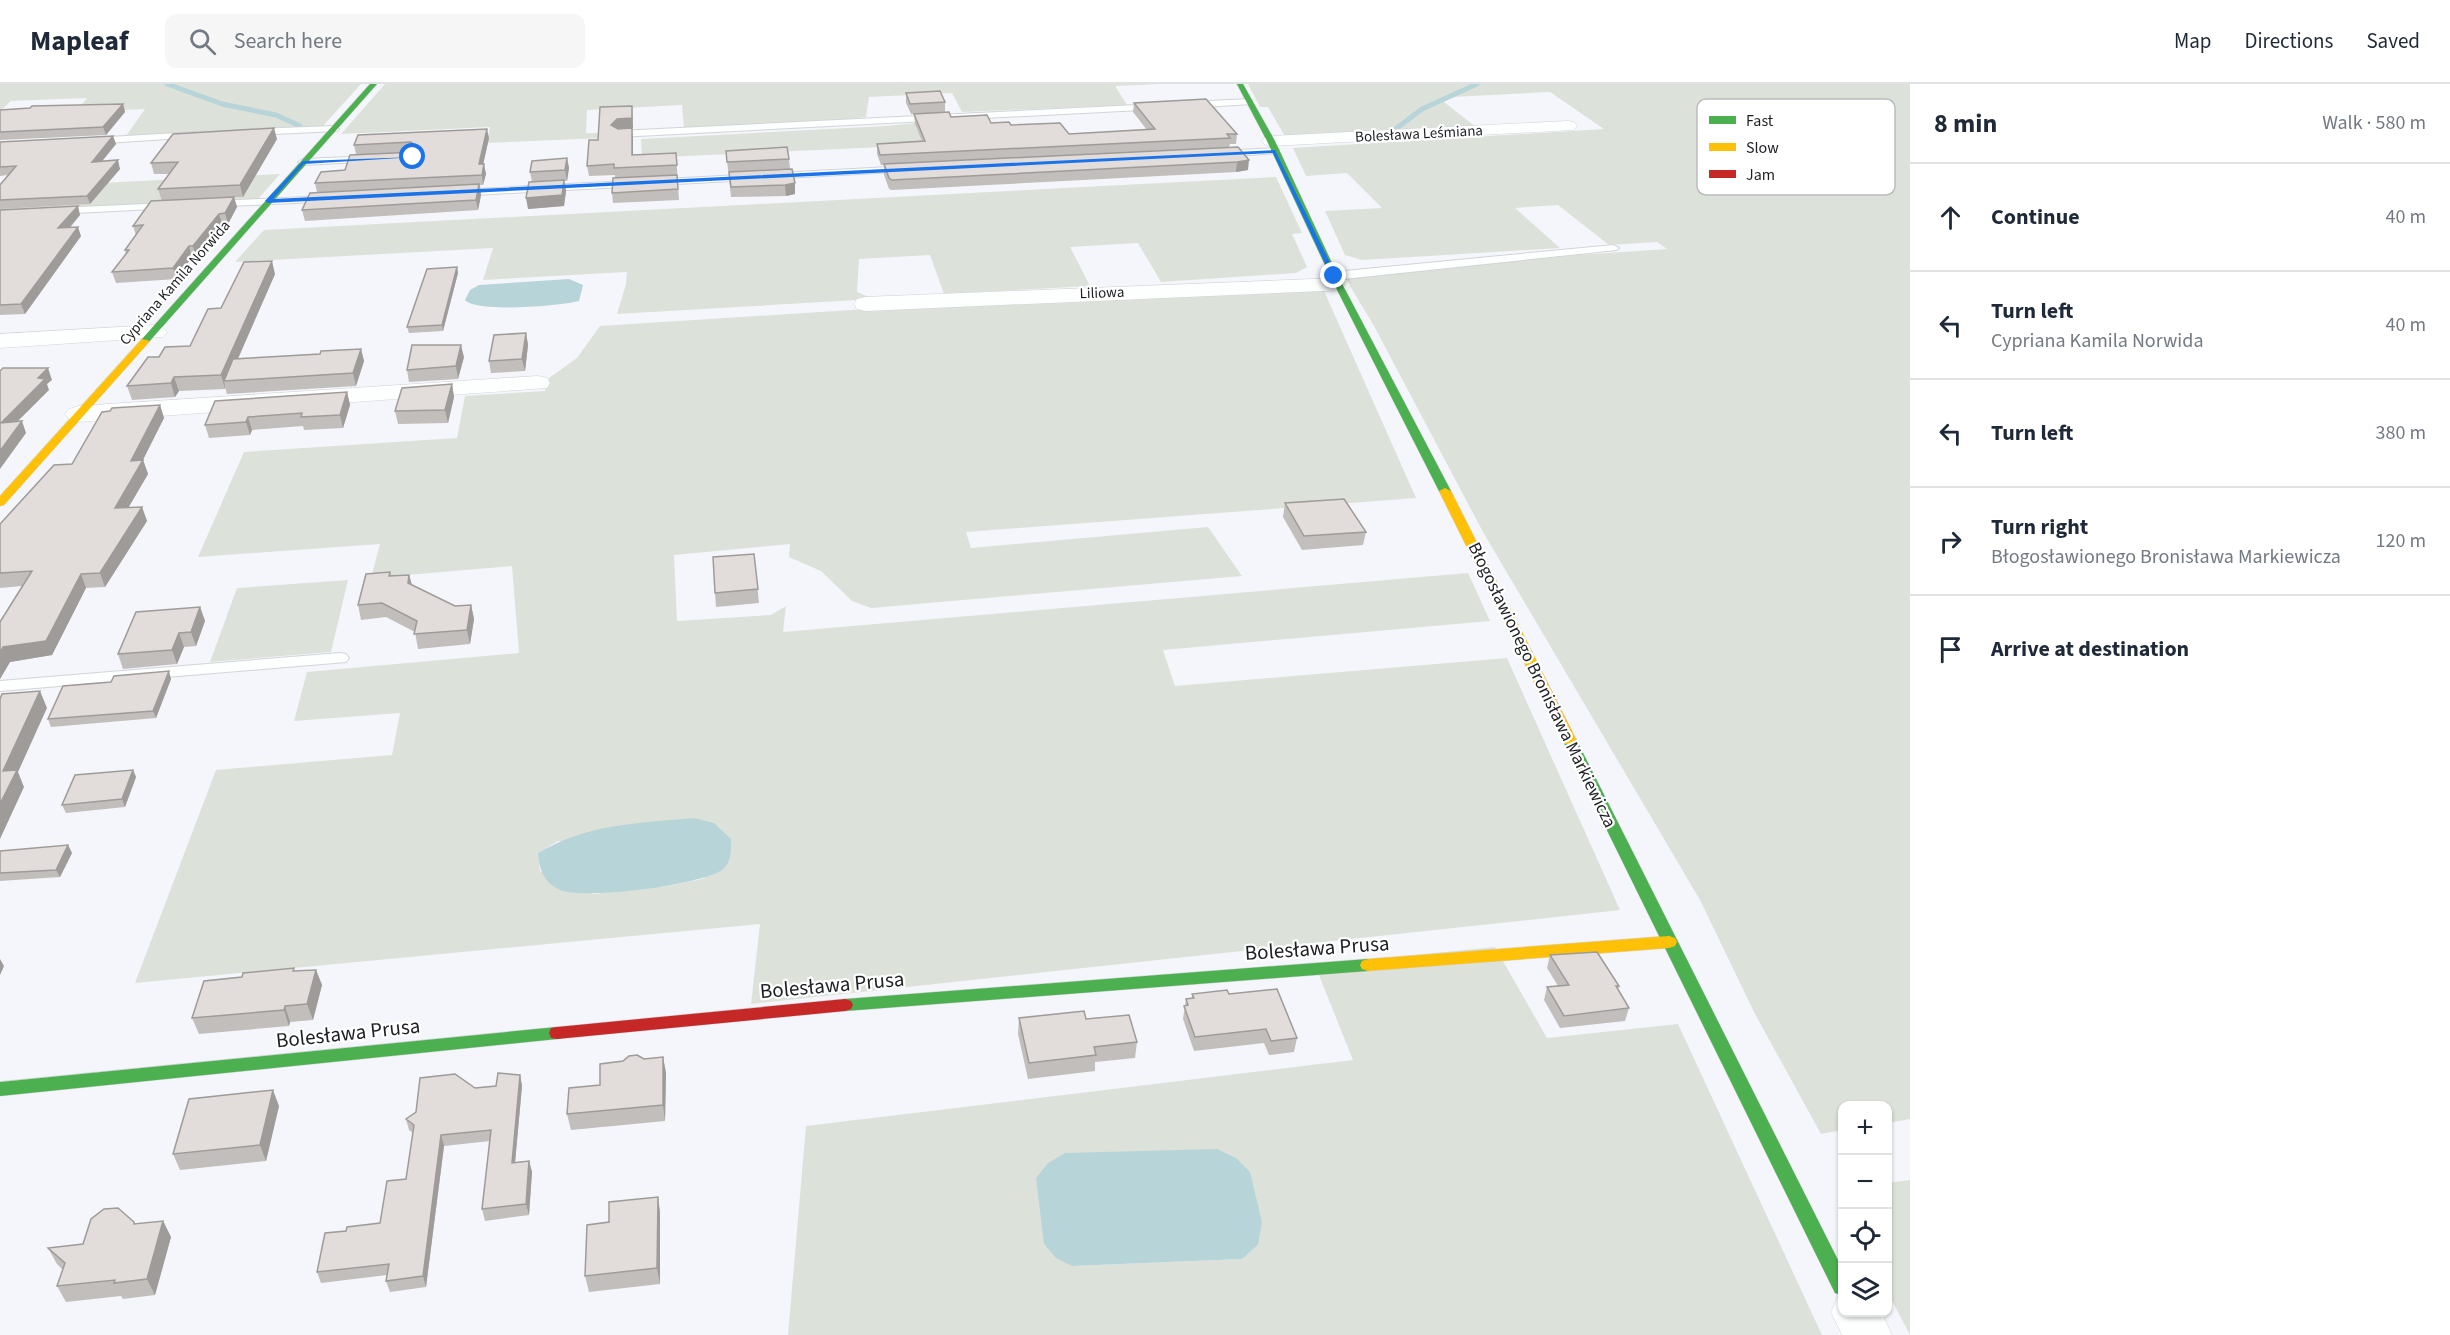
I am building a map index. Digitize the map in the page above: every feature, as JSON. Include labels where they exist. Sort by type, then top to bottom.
[{"type":"street","name":"Cypriana Kamila Norwida","points":[[0,503],[374,84]]},
{"type":"street","name":"Błogosławionego Bronisława Markiewicza","points":[[1240,84],[1273,146],[1337,280],[1493,583],[1838,1279]]},
{"type":"street","name":"Bolesława Leśmiana","points":[[1273,146],[1568,126]]},
{"type":"street","name":"Liliowa","points":[[865,304],[1337,280]]},
{"type":"street","points":[[0,341],[154,332]]},
{"type":"street","points":[[78,414],[538,383]]},
{"type":"street","name":"Bolesława Prusa","points":[[0,1089],[779,1010],[1669,942]]},
{"type":"street","points":[[1858,1317],[1867,1335]]},
{"type":"lane","points":[[1177,106],[1249,102]]},
{"type":"lane","points":[[619,134],[1165,106]]},
{"type":"lane","points":[[240,133],[334,129]]},
{"type":"lane","points":[[83,141],[204,134]]},
{"type":"lane","points":[[1205,154],[1273,146]]},
{"type":"lane","points":[[303,162],[380,158]]},
{"type":"lane","points":[[442,193],[918,169]]},
{"type":"lane","points":[[47,212],[348,198]]},
{"type":"lane","points":[[1337,280],[1613,248]]},
{"type":"lane","points":[[0,686],[340,658]]},
{"type":"shaded area","points":[[0,84],[361,84],[322,127],[126,136],[145,109],[75,112],[87,98],[11,101],[0,111]]},
{"type":"shaded area","points":[[385,84],[1160,84],[1115,86],[1127,105],[962,112],[952,93],[869,97],[866,117],[684,128],[682,105],[587,110],[586,133],[602,133],[602,138],[487,143],[490,127],[341,134]]},
{"type":"shaded area","points":[[1248,84],[1910,84],[1910,1119],[1892,1122],[1892,1101],[1838,1101],[1838,1131],[1821,1134],[1755,1014],[1700,900],[1483,532],[1374,326],[1341,271],[1667,249],[1657,242],[1609,245],[1558,205],[1515,208],[1560,248],[1362,260],[1345,255],[1325,211],[1382,208],[1347,173],[1306,176],[1293,148],[1604,129],[1550,92],[1452,97],[1444,102],[1477,128],[1286,138],[1268,107],[1260,107]]},
{"type":"shaded area","points":[[937,121],[950,144],[642,158],[641,139],[886,126]]},
{"type":"shaded area","points":[[280,174],[258,199],[0,211],[0,188]]},
{"type":"shaded area","points":[[1276,177],[1302,233],[1292,234],[1307,267],[1296,273],[1161,282],[1138,243],[1070,247],[1090,286],[944,294],[930,255],[859,259],[857,292],[874,299],[617,314],[626,284],[627,272],[483,280],[493,248],[235,262],[264,230]]},
{"type":"shaded area","points":[[1303,281],[1321,284],[1416,498],[966,532],[971,548],[1208,527],[1242,576],[871,608],[852,601],[821,571],[789,557],[790,544],[674,555],[677,621],[771,615],[786,606],[783,632],[1468,573],[1490,621],[1163,650],[1175,686],[1507,658],[1620,910],[751,1004],[760,924],[135,983],[216,770],[392,755],[400,713],[294,721],[307,672],[519,653],[512,566],[371,578],[380,544],[198,557],[244,452],[457,438],[465,396],[545,391],[549,378],[577,358],[600,326]],"holes":[[[558,841],[706,878],[673,885],[593,894],[540,871],[538,853]]]},
{"type":"shaded area","points":[[348,580],[331,652],[210,662],[237,588]]},
{"type":"shaded area","points":[[1495,947],[1547,1038],[1678,1024],[1822,1335],[788,1335],[806,1126],[1353,1060],[1315,965]],"holes":[[[1258,1245],[1242,1259],[1073,1266]]]},
{"type":"shaded area","points":[[1910,1180],[1910,1335],[1892,1301],[1892,1182]]},
{"type":"water","points":[[569,279],[583,285],[579,301],[555,305],[501,307],[472,304],[465,300],[470,290],[479,285]]},
{"type":"water","points":[[694,818],[714,823],[731,839],[728,863],[712,875],[643,889],[573,893],[560,890],[550,884],[541,870],[538,853],[575,836],[613,826]]},
{"type":"water","points":[[1217,1149],[1236,1158],[1250,1172],[1262,1222],[1258,1245],[1242,1259],[1072,1266],[1056,1258],[1044,1244],[1036,1178],[1048,1163],[1065,1153]]},
{"type":"building","points":[[940,91],[945,102],[910,104],[906,93]]},
{"type":"building","points":[[1206,99],[1237,134],[1227,134],[1230,138],[880,155],[877,144],[925,141],[914,114],[949,112],[951,117],[987,115],[991,123],[1009,122],[1011,125],[1060,123],[1069,134],[1155,129],[1134,103]]},
{"type":"building","points":[[123,104],[103,127],[0,132],[0,110],[32,106]]},
{"type":"building","points":[[632,106],[632,118],[617,119],[611,125],[618,129],[632,128],[632,155],[676,153],[677,165],[614,168],[614,164],[587,166],[589,140],[598,140],[600,107]]},
{"type":"building","points":[[274,128],[240,185],[158,189],[178,162],[151,163],[173,134]]},
{"type":"building","points":[[487,129],[479,164],[484,164],[482,175],[315,183],[321,172],[345,170],[350,155],[415,152],[418,148],[411,142],[354,145],[358,135]]},
{"type":"building","points":[[113,136],[92,162],[118,160],[87,196],[0,200],[0,185],[16,166],[0,167],[0,142]]},
{"type":"building","points":[[787,147],[789,159],[727,162],[726,151]]},
{"type":"building","points":[[1238,147],[1249,160],[892,180],[884,164]]},
{"type":"building","points":[[567,158],[565,170],[530,172],[532,161]]},
{"type":"building","points":[[792,169],[795,183],[731,187],[729,172]]},
{"type":"building","points":[[677,175],[678,189],[612,193],[613,178]]},
{"type":"building","points":[[564,180],[562,195],[526,198],[529,182]]},
{"type":"building","points":[[479,184],[476,200],[302,210],[310,193]]},
{"type":"building","points":[[234,197],[225,213],[219,214],[193,246],[189,246],[173,268],[112,272],[129,250],[125,250],[143,225],[133,226],[151,201]]},
{"type":"building","points":[[78,206],[58,228],[78,227],[21,304],[0,305],[0,210]]},
{"type":"building","points":[[272,261],[221,375],[174,377],[171,383],[127,386],[148,357],[159,357],[165,347],[190,346],[208,309],[221,308],[244,262]]},
{"type":"building","points":[[457,267],[442,325],[407,327],[427,269]]},
{"type":"building","points":[[526,333],[522,359],[489,361],[494,335]]},
{"type":"building","points":[[412,345],[461,345],[456,366],[407,370]]},
{"type":"building","points":[[361,349],[353,373],[224,381],[233,359]]},
{"type":"building","points":[[3,368],[48,368],[38,378],[45,379],[1,423],[22,421],[0,451],[0,371]]},
{"type":"building","points":[[452,384],[445,410],[395,411],[402,388]]},
{"type":"building","points":[[347,392],[340,415],[301,417],[302,413],[248,417],[246,422],[205,425],[215,401]]},
{"type":"building","points":[[160,405],[131,461],[143,460],[115,508],[142,507],[100,573],[81,574],[46,641],[3,647],[0,653],[0,622],[32,571],[0,573],[0,524],[54,465],[72,464],[102,412],[110,411],[112,408]]},
{"type":"building","points":[[1344,499],[1366,532],[1304,536],[1285,503]]},
{"type":"building","points":[[754,554],[758,589],[715,593],[713,557]]},
{"type":"building","points":[[390,572],[389,576],[409,575],[408,583],[455,606],[471,605],[467,630],[414,634],[417,621],[382,603],[358,605],[366,574]]},
{"type":"building","points":[[200,607],[191,632],[179,633],[172,650],[118,654],[136,612]]},
{"type":"building","points":[[169,671],[153,711],[48,719],[63,686],[111,682],[114,676]]},
{"type":"building","points":[[40,691],[3,771],[17,770],[0,804],[0,699],[2,694]]},
{"type":"building","points":[[133,770],[122,799],[62,805],[75,775]]},
{"type":"building","points":[[68,845],[56,870],[0,873],[0,851]]},
{"type":"building","points":[[1597,952],[1619,986],[1616,986],[1629,1008],[1564,1016],[1547,987],[1569,985],[1550,955]]},
{"type":"building","points":[[294,968],[293,971],[316,970],[307,1004],[285,1006],[284,1010],[192,1018],[204,981],[242,977],[243,973]]},
{"type":"building","points":[[1277,989],[1297,1038],[1271,1041],[1266,1029],[1195,1037],[1184,1006],[1188,1005],[1186,999],[1194,998],[1192,994],[1227,990],[1229,994]]},
{"type":"building","points":[[1084,1011],[1086,1019],[1129,1015],[1137,1042],[1094,1047],[1096,1055],[1029,1063],[1019,1018]]},
{"type":"building","points":[[637,1055],[644,1059],[663,1057],[663,1105],[567,1114],[569,1088],[600,1085],[600,1064],[623,1061],[629,1056]]},
{"type":"building","points":[[498,1073],[520,1075],[512,1163],[529,1161],[526,1204],[482,1209],[491,1130],[441,1135],[423,1276],[386,1281],[389,1264],[317,1272],[325,1233],[346,1231],[347,1227],[380,1223],[387,1181],[406,1179],[414,1125],[406,1119],[416,1112],[420,1078],[455,1074],[475,1088],[496,1086]]},
{"type":"building","points":[[273,1090],[260,1145],[173,1154],[189,1099]]},
{"type":"building","points":[[658,1197],[657,1268],[585,1276],[587,1225],[609,1222],[609,1202]]},
{"type":"building","points":[[118,1208],[134,1224],[163,1221],[147,1279],[57,1286],[65,1263],[48,1248],[83,1244],[91,1219],[104,1209]]},
{"type":"waterway","points":[[167,84],[222,104],[276,115],[300,126]]},
{"type":"waterway","points":[[1393,131],[1422,109],[1477,84]]},
{"type":"traffic: fast","points":[[145,341],[374,84]]},
{"type":"traffic: fast","points":[[1240,84],[1271,141],[1334,276],[1445,491]]},
{"type":"traffic: fast","points":[[1570,741],[1838,1279]]},
{"type":"traffic: fast","points":[[845,1005],[1368,965]]},
{"type":"traffic: fast","points":[[0,1089],[557,1033]]},
{"type":"traffic: slow","points":[[0,503],[145,341]]},
{"type":"traffic: slow","points":[[1445,491],[1570,741]]},
{"type":"traffic: slow","points":[[1368,965],[1669,942]]},
{"type":"traffic: jam","points":[[557,1033],[845,1005]]},
{"type":"route","points":[[413,157],[303,162],[268,201],[1275,151],[1334,276]]}]
